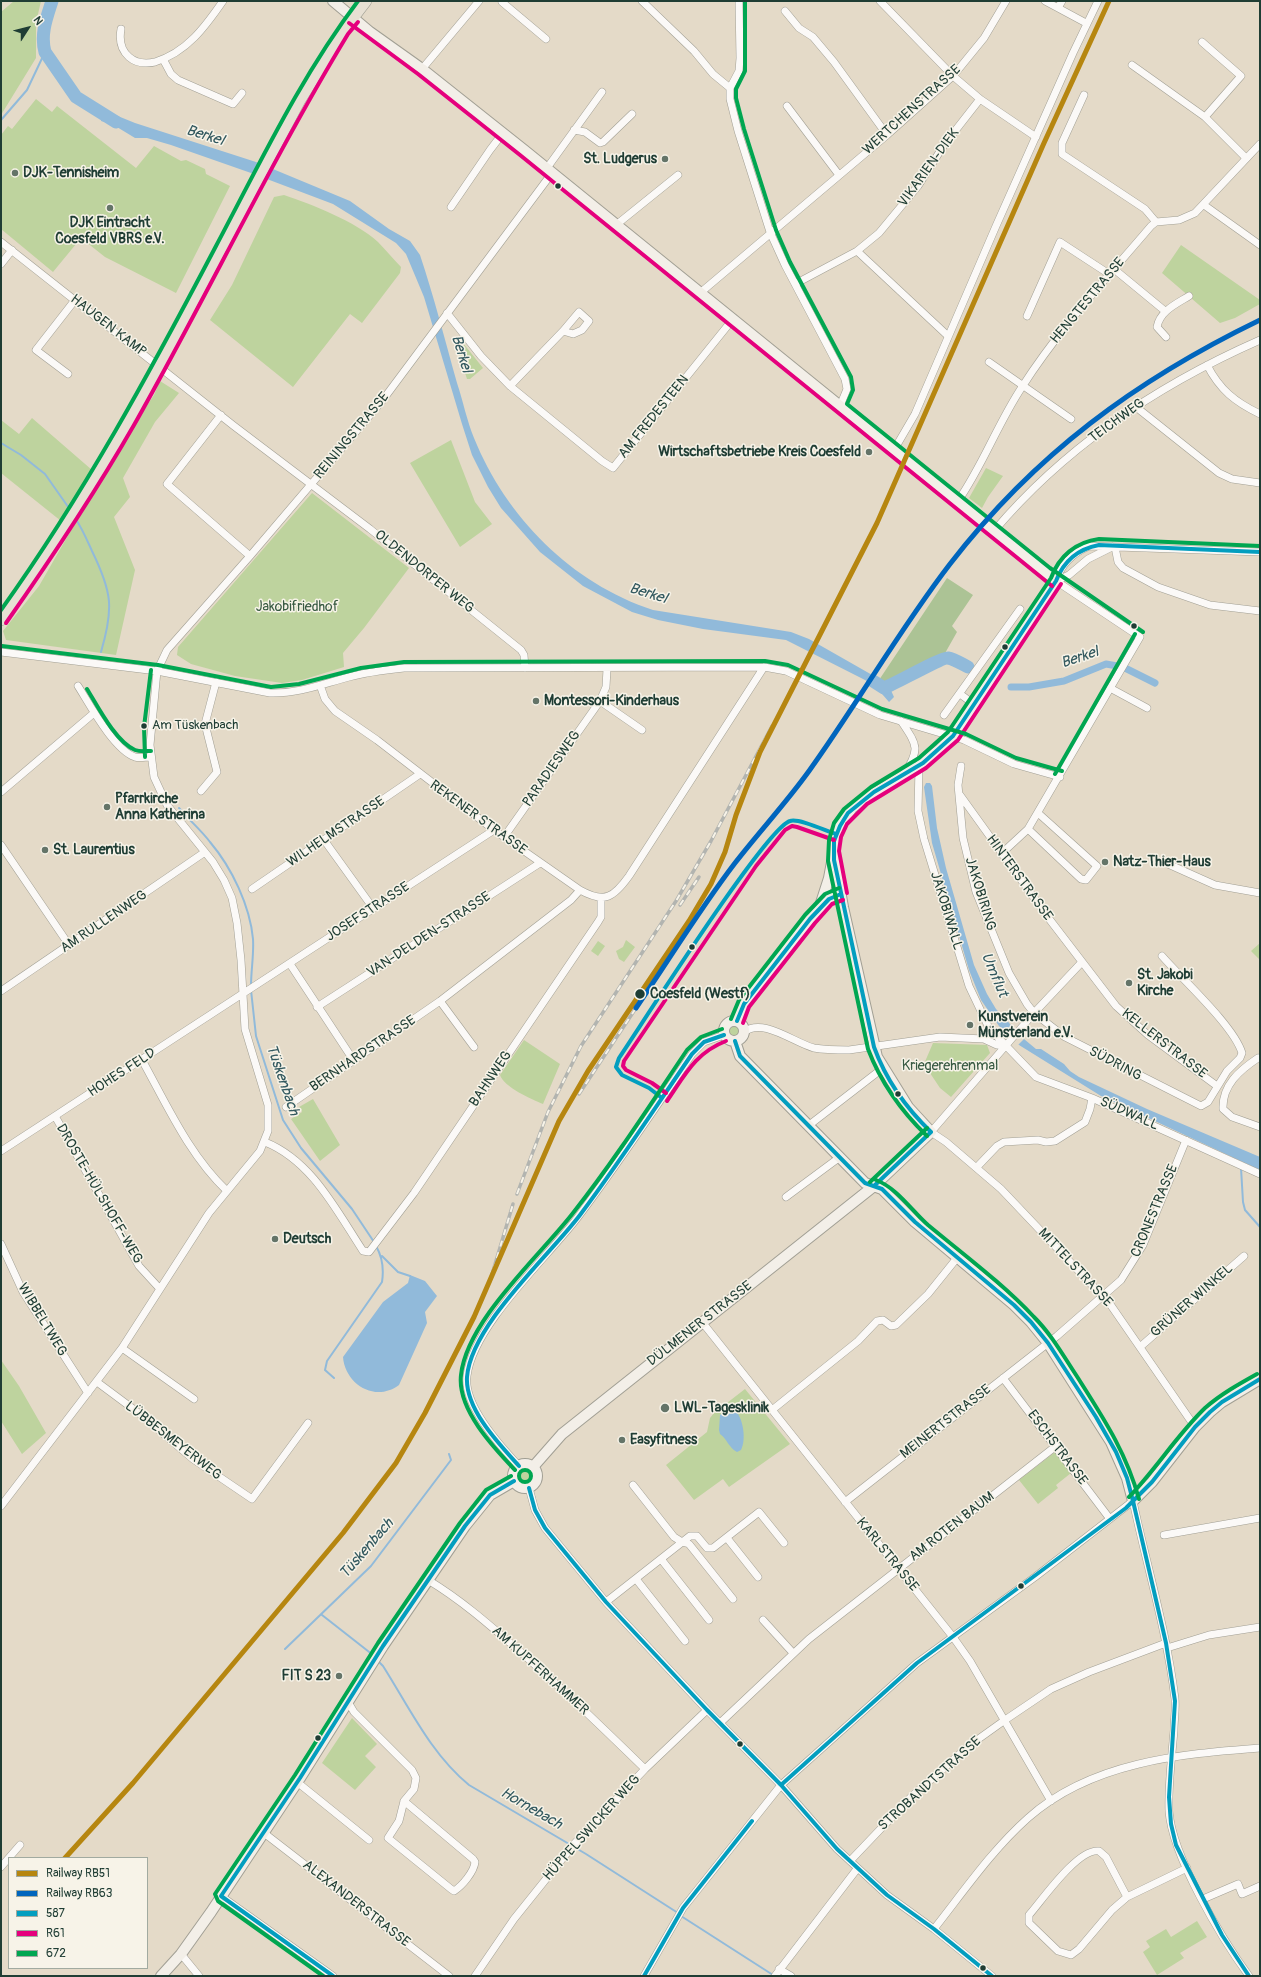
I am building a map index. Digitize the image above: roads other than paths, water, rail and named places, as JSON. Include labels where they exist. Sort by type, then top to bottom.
[{"type":"main road","points":[[1,620],[39,567],[80,502],[167,351],[300,100],[343,31],[366,1]]},
{"type":"street","points":[[121,29],[120,35],[123,49],[132,60],[146,64],[163,59],[188,45],[204,28],[223,1]]},
{"type":"street","points":[[333,1],[370,32],[422,69],[504,134],[1056,581],[1140,637],[1060,777],[1028,829],[1001,854]]},
{"type":"street","points":[[422,69],[479,1]]},
{"type":"street","points":[[502,1],[546,39]]},
{"type":"street","points":[[642,1],[694,51],[713,74],[730,88]]},
{"type":"street","points":[[738,1],[739,71],[730,88],[730,99],[738,131],[770,232],[795,284],[845,379],[847,389],[840,406]]},
{"type":"street","points":[[880,1],[953,76],[980,100],[1036,137]]},
{"type":"street","name":"WERTCHENSTRASSE","points":[[700,293],[770,232],[887,135],[953,76],[984,38],[1006,1]]},
{"type":"street","points":[[1045,1],[1086,23]]},
{"type":"street","points":[[1058,8],[1062,1]]},
{"type":"street","points":[[894,450],[915,414],[1086,23],[1098,1]]},
{"type":"street","points":[[785,11],[799,28],[813,37],[834,62],[887,135]]},
{"type":"street","points":[[1202,42],[1241,76],[1205,117]]},
{"type":"street","points":[[163,59],[171,74],[178,80],[233,104],[242,93]]},
{"type":"street","points":[[1132,65],[1205,117],[1246,158]]},
{"type":"street","name":"REININGSTRASSE","points":[[157,671],[167,650],[250,556],[382,401],[442,321],[550,171],[574,130],[602,92]]},
{"type":"street","points":[[1084,95],[1062,143],[1062,154],[1145,210],[1156,222],[1186,218],[1204,205],[1260,144]]},
{"type":"street","name":"VIKARIEN-DIEK","points":[[795,284],[857,251],[879,233],[904,205],[944,145],[980,100]]},
{"type":"street","points":[[787,106],[839,175]]},
{"type":"street","points":[[574,130],[581,130],[600,143],[603,142],[632,114]]},
{"type":"street","points":[[451,207],[490,150],[504,134]]},
{"type":"street","points":[[616,225],[678,175]]},
{"type":"street","points":[[1204,205],[1260,245]]},
{"type":"street","name":"HENGTESTRASSE","points":[[958,501],[1007,409],[1055,338],[1156,222]]},
{"type":"street","name":"HAUGEN KAMP","points":[[1,242],[310,485]]},
{"type":"street","points":[[1026,316],[1060,242],[1112,272],[1165,311]]},
{"type":"street","points":[[1,264],[12,250]]},
{"type":"street","points":[[857,251],[948,336]]},
{"type":"street","points":[[1166,337],[1157,327],[1165,311],[1189,296]]},
{"type":"street","points":[[68,374],[36,350],[75,300]]},
{"type":"street","name":"AM FREDESTEEN","points":[[447,313],[481,356],[510,386],[602,461],[613,468],[733,320]]},
{"type":"street","points":[[510,386],[564,331]]},
{"type":"street","name":"TEICHWEG","points":[[994,531],[1014,508],[1038,485],[1080,449],[1136,407],[1207,365],[1260,340]]},
{"type":"street","points":[[989,362],[1071,419]]},
{"type":"street","points":[[1207,365],[1215,381],[1224,391],[1260,414]]},
{"type":"street","points":[[1136,407],[1219,473],[1232,479],[1260,483]]},
{"type":"street","points":[[221,415],[166,484],[250,556]]},
{"type":"street","name":"OLDENDORPER WEG","points":[[310,485],[370,528],[521,650],[524,655],[525,668]]},
{"type":"street","points":[[819,908],[829,878],[838,830],[848,812],[863,800],[918,766],[939,750],[953,736],[1056,581],[1064,564],[1077,552],[1089,546],[1260,552]]},
{"type":"street","points":[[1056,581],[1069,575],[1088,559],[1114,547]]},
{"type":"street","points":[[1114,547],[1118,562],[1122,568],[1158,587],[1210,606],[1260,611]]},
{"type":"street","points":[[944,715],[1020,609]]},
{"type":"street","points":[[1,652],[157,671],[282,693],[301,691],[366,672],[404,668],[607,669],[764,667],[786,671],[880,716],[968,741],[1014,764],[1060,777]]},
{"type":"street","points":[[601,898],[616,892],[629,876],[764,667]]},
{"type":"street","name":"PARADIESWEG","points":[[504,838],[600,701],[606,687],[607,669]]},
{"type":"street","points":[[1,1506],[122,1348],[209,1213],[260,1151],[265,1142],[268,1131],[269,1112],[245,1029],[244,994],[237,923],[232,898],[221,874],[206,852],[167,805],[154,777],[151,757],[150,727],[157,671]]},
{"type":"street","points":[[201,790],[217,772],[205,724],[216,682]]},
{"type":"street","points":[[78,686],[94,713],[124,750],[136,757],[151,757]]},
{"type":"street","name":"REKENER STRASSE","points":[[320,686],[325,699],[335,711],[376,740],[504,838],[580,890],[592,897],[601,898]]},
{"type":"street","points":[[1110,688],[1147,708]]},
{"type":"street","points":[[960,694],[975,705]]},
{"type":"street","points":[[600,701],[642,730]]},
{"type":"street","points":[[1,792],[94,713]]},
{"type":"street","points":[[901,721],[911,736],[915,744],[916,751],[914,759],[902,776]]},
{"type":"street","name":"JAKOBIWALL","points":[[918,766],[919,820],[951,930],[969,986],[979,1009],[989,1028],[1006,1046]]},
{"type":"street","name":"JAKOBIRING","points":[[961,766],[959,793],[963,838],[981,907],[1009,973],[1034,1013]]},
{"type":"street","name":"WILHELMSTRASSE","points":[[252,889],[420,774]]},
{"type":"street","name":"HINTERSTRASSE","points":[[959,793],[1001,854],[1082,962]]},
{"type":"street","points":[[1028,829],[1081,879],[1086,880],[1097,866],[1038,813]]},
{"type":"street","name":"JOSEFSTRASSE","points":[[244,994],[494,830]]},
{"type":"street","points":[[324,840],[373,908]]},
{"type":"street","points":[[1,845],[69,945]]},
{"type":"street","name":"AM RULLENWEG","points":[[1,991],[206,852]]},
{"type":"street","points":[[833,852],[874,1047],[883,1068],[908,1107],[931,1132],[1034,1013],[1082,962]]},
{"type":"street","name":"VAN-DELDEN-STRASSE","points":[[317,1007],[540,863]]},
{"type":"street","points":[[1168,864],[1214,885],[1260,893]]},
{"type":"street","name":"BERNHARDSTRASSE","points":[[286,1107],[440,1002],[571,900],[580,890]]},
{"type":"street","points":[[737,1021],[744,1004],[819,908],[829,899],[841,894]]},
{"type":"street","name":"BAHNWEG","points":[[265,1142],[287,1152],[302,1165],[329,1199],[363,1251],[369,1252],[381,1238],[443,1151],[598,922],[600,917],[601,898]]},
{"type":"street","points":[[1162,956],[1212,1010],[1239,1046],[1241,1056],[1227,1071],[1218,1086]]},
{"type":"street","name":"KELLERSTRASSE","points":[[1082,962],[1116,1006],[1137,1026],[1218,1086]]},
{"type":"street","points":[[290,964],[354,1062]]},
{"type":"street","name":"HOHES FELD","points":[[1,1151],[244,994]]},
{"type":"street","points":[[440,1002],[474,1048]]},
{"type":"street","name":"SÜDRING","points":[[1034,1013],[1064,1037],[1201,1106],[1208,1102],[1218,1086]]},
{"type":"street","points":[[744,1032],[743,1026],[737,1021],[730,1021],[725,1025],[724,1034],[728,1040],[735,1041],[740,1039],[744,1032],[752,1026],[764,1027],[814,1048],[849,1050],[940,1037],[984,1039],[997,1045],[1006,1046]]},
{"type":"street","points":[[519,1466],[483,1422],[469,1394],[467,1377],[476,1349],[505,1303],[568,1229],[595,1194],[692,1054],[704,1042],[724,1034]]},
{"type":"street","points":[[735,1041],[740,1056],[865,1183],[882,1189],[899,1207],[957,1258],[1019,1309],[1048,1343],[1111,1442],[1127,1478],[1167,1645],[1175,1701],[1169,1811],[1176,1844],[1222,1935],[1249,1976]]},
{"type":"street","name":"SÜDWALL","points":[[1006,1046],[1036,1077],[1092,1098],[1260,1174]]},
{"type":"street","points":[[1258,1058],[1240,1070],[1230,1083],[1222,1109],[1232,1117],[1260,1127]]},
{"type":"street","points":[[142,1060],[190,1148],[216,1181],[226,1191]]},
{"type":"street","points":[[808,1126],[883,1068]]},
{"type":"street","points":[[977,1167],[1000,1144],[1038,1140],[1046,1142],[1055,1141],[1068,1131],[1081,1125],[1090,1109],[1092,1098]]},
{"type":"street","name":"DROSTE-HÜLSHOFF-WEG","points":[[55,1116],[139,1266],[160,1290]]},
{"type":"street","name":"MITTELSTRASSE","points":[[931,1132],[977,1167],[1019,1208],[1110,1304],[1195,1427]]},
{"type":"street","name":"DÜLMENER STRASSE","points":[[533,1467],[562,1434],[874,1186],[931,1132]]},
{"type":"street","name":"CRONESTRASSE","points":[[1048,1343],[1124,1276],[1143,1245],[1186,1140]]},
{"type":"street","points":[[786,1198],[840,1157]]},
{"type":"street","name":"WIBBELTWEG","points":[[1,1244],[23,1292],[53,1342],[88,1393]]},
{"type":"street","name":"GRÜNER WINKEL","points":[[1140,1346],[1244,1256]]},
{"type":"street","points":[[772,1410],[858,1341],[877,1321],[883,1320],[891,1326],[896,1325],[928,1294],[957,1258]]},
{"type":"street","name":"KARLSTRASSE","points":[[702,1322],[953,1637],[970,1661],[1051,1801]]},
{"type":"street","name":"MEINERTSTRASSE","points":[[845,1502],[1048,1343]]},
{"type":"street","points":[[122,1348],[194,1399]]},
{"type":"street","name":"ESCHSTRASSE","points":[[1003,1378],[1110,1519]]},
{"type":"street","points":[[644,1976],[683,1908],[781,1785],[917,1663],[1133,1501],[1152,1482],[1195,1427],[1222,1402],[1260,1380]]},
{"type":"street","name":"LÜBBESMEYERWEG","points":[[97,1382],[140,1414],[193,1459],[252,1500],[308,1423]]},
{"type":"street","name":"AM ROTEN BAUM","points":[[720,1723],[793,1653],[898,1568],[1056,1446]]},
{"type":"street","points":[[526,1464],[533,1467],[537,1475],[536,1483],[529,1488],[520,1488],[514,1481],[513,1473],[519,1466],[526,1464]]},
{"type":"street","points":[[161,1976],[181,1954],[264,1833],[379,1653],[481,1504],[490,1495],[514,1481]]},
{"type":"street","points":[[633,1485],[674,1537],[689,1544],[733,1599]]},
{"type":"street","points":[[529,1488],[535,1510],[545,1528],[606,1602],[707,1710],[781,1785],[837,1849],[887,1895],[934,1929],[992,1976]]},
{"type":"street","points":[[606,1602],[693,1535],[697,1536],[706,1548],[713,1548],[760,1512],[784,1543]]},
{"type":"street","points":[[1164,1535],[1260,1518]]},
{"type":"street","points":[[727,1538],[758,1577]]},
{"type":"street","points":[[661,1559],[710,1620]]},
{"type":"street","points":[[636,1579],[685,1641]]},
{"type":"street","name":"AM KUPFERHAMMER","points":[[428,1580],[446,1591],[487,1622],[546,1674],[645,1769]]},
{"type":"street","points":[[763,1620],[793,1653]]},
{"type":"street","name":"STROBANDTSTRASSE","points":[[850,1861],[917,1792],[970,1745],[1050,1689],[1088,1672],[1167,1645],[1209,1635],[1260,1627]]},
{"type":"street","points":[[348,1702],[354,1712],[412,1770],[416,1778],[416,1783],[404,1801],[399,1821],[388,1838],[454,1891],[459,1888],[475,1866],[473,1859],[404,1801]]},
{"type":"street","name":"HÜPPELSWICKER WEG","points":[[475,1976],[514,1919],[575,1842],[645,1769],[707,1710]]},
{"type":"street","points":[[934,1929],[995,1852],[1029,1817],[1051,1801],[1094,1778],[1130,1766],[1172,1757],[1260,1748]]},
{"type":"street","points":[[297,1782],[369,1840]]},
{"type":"street","name":"ALEXANDERSTRASSE","points":[[264,1833],[449,1976]]},
{"type":"street","points":[[10,1857],[20,1845]]},
{"type":"street","points":[[1127,1898],[1106,1857],[1099,1851],[1094,1850],[1083,1856],[1066,1871],[1029,1915],[1029,1923],[1058,1951],[1071,1955],[1079,1949],[1112,1910],[1127,1898],[1187,1868]]},
{"type":"street","points":[[1,1868],[8,1860]]},
{"type":"street","points":[[775,1976],[857,1869]]},
{"type":"street","points":[[1203,1899],[1238,1884],[1242,1894],[1260,1886]]},
{"type":"street","points":[[221,1896],[333,1976]]},
{"type":"street","points":[[181,1954],[199,1976]]},
{"type":"street","points":[[779,1969],[791,1976]]},
{"type":"water","points":[[103,110],[135,123],[256,162],[350,201],[389,229],[410,241],[420,255],[469,425],[488,467],[504,494],[523,520],[545,544],[569,565],[595,583],[623,598],[653,610],[791,632],[809,639],[888,684],[894,697],[889,702],[876,687],[865,680],[786,640],[703,629],[658,620],[632,612],[583,586],[540,552],[501,508],[488,487],[472,455],[424,297],[406,254],[396,243],[333,204],[171,145],[147,138],[135,138],[112,124],[101,121]]},
{"type":"water","points":[[926,783],[930,783],[932,786],[937,828],[946,868],[974,965],[987,994],[996,1009],[1024,1039],[1036,1049],[1041,1049],[1064,1064],[1070,1071],[1079,1077],[1147,1109],[1260,1157],[1260,1170],[1101,1096],[1019,1045],[999,1026],[981,1000],[969,970],[932,843],[924,787]]},
{"type":"water","points":[[410,1275],[425,1281],[437,1296],[425,1312],[427,1323],[399,1385],[390,1390],[380,1392],[363,1388],[349,1375],[345,1367],[343,1357],[383,1302],[408,1283]]},
{"type":"water","points":[[731,1407],[735,1410],[741,1420],[744,1433],[743,1445],[741,1450],[737,1452],[720,1434],[719,1430],[720,1415]]},
{"type":"waterway","name":"Berkel","points":[[52,1],[46,19],[43,39],[45,52],[76,97],[116,122]]},
{"type":"waterway","name":"Tüskenbach","points":[[1,120],[27,90],[45,52]]},
{"type":"waterway","name":"Tüskenbach","points":[[1,443],[21,455],[45,474],[71,511]]},
{"type":"waterway","name":"Tüskenbach","points":[[75,518],[99,565],[107,589],[109,600],[108,623],[101,652]]},
{"type":"waterway","name":"Berkel","points":[[873,681],[884,688],[948,658],[968,667]]},
{"type":"waterway","name":"Berkel","points":[[1011,687],[1029,687],[1064,681],[1106,664],[1123,667],[1155,683]]},
{"type":"waterway","name":"Tüskenbach","points":[[179,808],[203,833],[218,852],[226,863],[239,888],[248,914],[253,939],[251,986]]},
{"type":"waterway","name":"Tüskenbach","points":[[251,990],[256,1036],[283,1120],[301,1148],[352,1209],[374,1242]]},
{"type":"waterway","points":[[1241,1168],[1243,1202],[1245,1210],[1260,1227]]},
{"type":"waterway","name":"Tüskenbach","points":[[334,1378],[325,1370],[327,1361],[382,1282],[382,1264],[376,1246]]},
{"type":"waterway","points":[[382,1256],[398,1272],[410,1276]]},
{"type":"waterway","name":"Tüskenbach","points":[[285,1649],[371,1566],[451,1460],[449,1454]]},
{"type":"waterway","name":"Hornebach","points":[[322,1615],[373,1655]]},
{"type":"waterway","name":"Hornebach","points":[[377,1660],[383,1666],[432,1745],[455,1773],[469,1785],[586,1854],[678,1913]]},
{"type":"waterway","name":"Hornebach","points":[[681,1916],[773,1975]]},
{"type":"railway","points":[[517,1194],[548,1112],[581,1046],[676,901],[711,841],[772,726]]},
{"type":"railway","points":[[680,905],[699,877]]},
{"type":"railway","points":[[579,1094],[636,1008]]},
{"type":"railway","points":[[490,1281],[513,1204]]},
{"type":"rail line","name":"RB51","points":[[66,1857],[133,1783],[343,1533],[396,1463],[425,1413],[474,1317],[559,1121],[588,1071],[689,921],[711,884],[725,852],[736,815],[760,752],[877,523],[1044,143],[1109,1]]},
{"type":"rail line","name":"RB63","points":[[636,1008],[722,881],[744,851],[809,771],[931,589],[983,524],[1017,488],[1053,454],[1090,423],[1171,368],[1260,320]]},
{"type":"place","name":"St. Ludgerus","points":[[665,159]]},
{"type":"place","name":"DJK-Tennisheim","points":[[15,173]]},
{"type":"place","name":"DJK Eintracht Coesfeld VBRS e.V.","points":[[110,208]]},
{"type":"place","name":"Wirtschaftsbetriebe Kreis Coesfeld","points":[[869,452]]},
{"type":"place","name":"Montessori-Kinderhaus","points":[[536,701]]},
{"type":"place","name":"Am Tüskenbach","points":[[144,726]]},
{"type":"place","name":"Pfarrkirche Anna Katherina","points":[[107,807]]},
{"type":"place","name":"St. Laurentius","points":[[45,850]]},
{"type":"place","name":"Natz-Thier-Haus","points":[[1105,862]]},
{"type":"place","name":"St. Jakobi Kirche","points":[[1129,983]]},
{"type":"place","name":"Coesfeld (Westf)","points":[[640,994]]},
{"type":"place","name":"Kunstverein Münsterland e.V.","points":[[970,1025]]},
{"type":"place","name":"Deutsch","points":[[275,1239]]},
{"type":"place","name":"LWL-Tagesklinik","points":[[665,1408]]},
{"type":"place","name":"Easyfitness","points":[[622,1440]]},
{"type":"place","name":"FIT S 23","points":[[339,1676]]},
{"type":"park label","name":"Jakobifriedhof","points":[[297,607]]},
{"type":"park label","name":"Kriegerehrenmal","points":[[950,1066]]},
{"type":"water label","name":"Umflut","points":[[994,975]]}]
